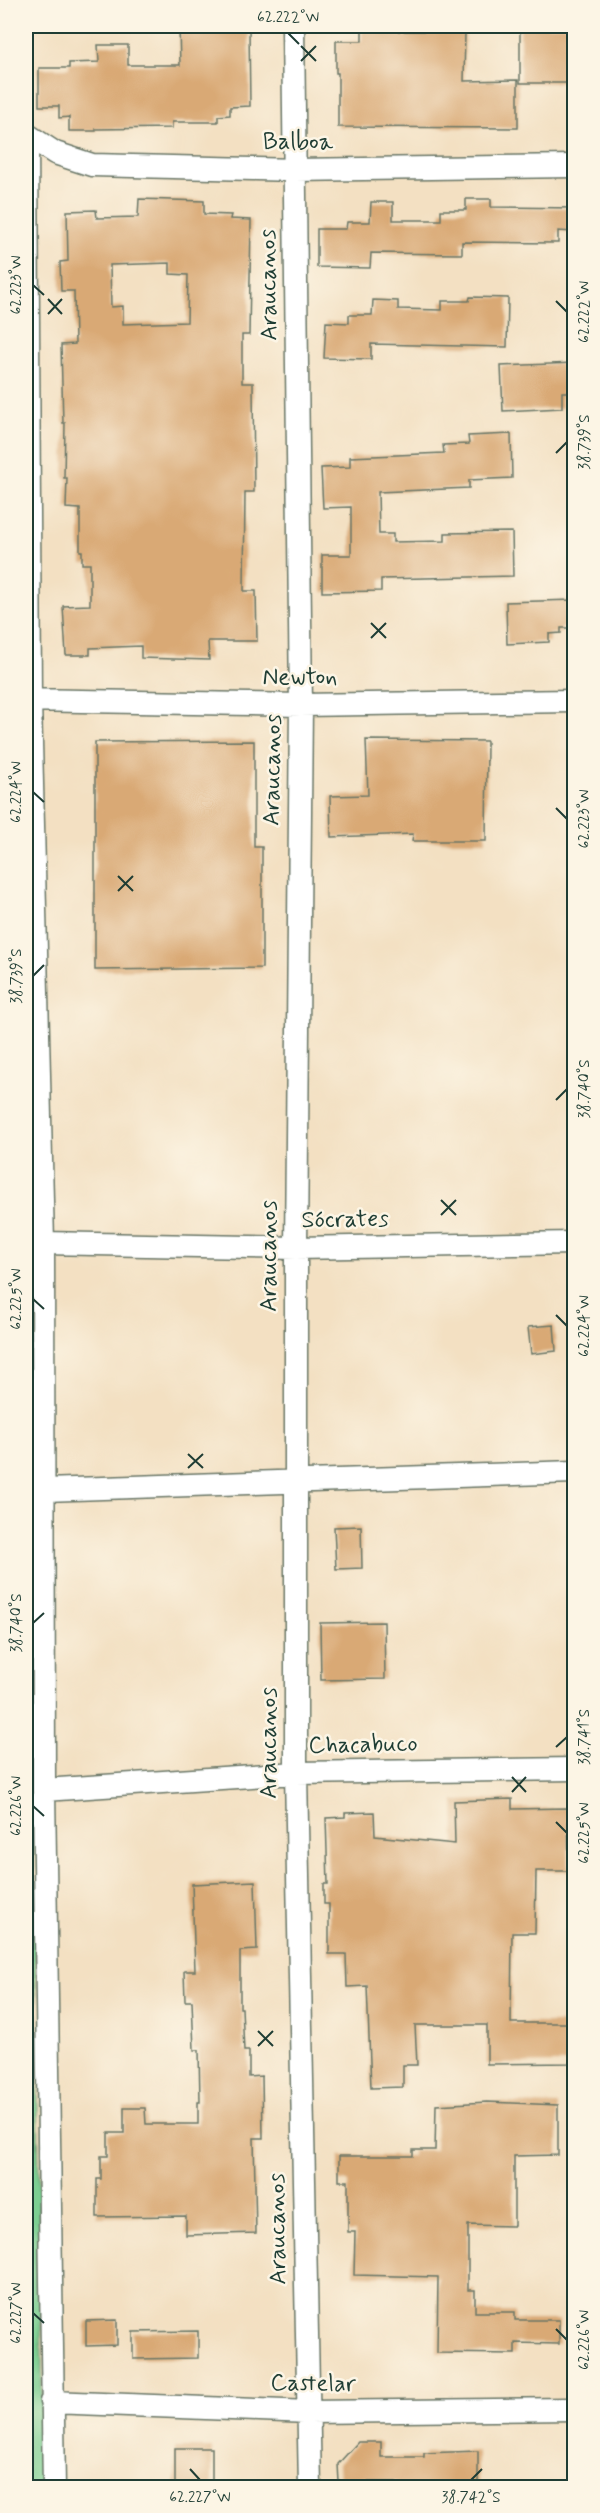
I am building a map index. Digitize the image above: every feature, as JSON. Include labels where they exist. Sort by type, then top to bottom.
[{"type":"street","name":"Araucanos","points":[[293,26],[301,705],[296,1248],[296,1773],[310,2487]]},
{"type":"street","name":"Balboa","points":[[26,135],[55,153],[92,165],[294,170],[574,166]]},
{"type":"street","points":[[26,135],[28,700],[44,1243],[44,1790],[54,2487]]},
{"type":"street","name":"Newton","points":[[28,700],[301,705],[574,701]]},
{"type":"street","name":"Sócrates","points":[[44,1243],[296,1248],[574,1243]]},
{"type":"street","points":[[45,1490],[574,1472]]},
{"type":"street","name":"Chacabuco","points":[[44,1790],[296,1773],[574,1769]]},
{"type":"street","name":"Castelar","points":[[51,2403],[309,2412],[574,2409]]},
{"type":"green space","points":[[26,1392],[44,2487],[44,2488],[26,2487]]},
{"type":"building","points":[[179,26],[249,27],[250,106],[230,107],[230,115],[218,116],[218,122],[172,122],[172,128],[69,131],[69,117],[59,118],[59,106],[39,106],[39,68],[69,68],[69,63],[99,62],[98,45],[128,45],[128,65],[180,65]]},
{"type":"building","points":[[362,26],[389,26],[388,31],[465,31],[464,81],[518,80],[518,128],[338,127],[336,41],[362,41]]},
{"type":"building","points":[[520,26],[574,26],[574,83],[520,83]]},
{"type":"building","points":[[139,199],[204,201],[204,214],[231,215],[230,219],[251,220],[249,335],[242,335],[242,383],[253,383],[254,492],[245,492],[244,591],[256,591],[257,641],[208,641],[209,660],[141,658],[141,646],[90,648],[90,655],[66,655],[63,606],[90,605],[90,564],[82,564],[82,551],[80,551],[80,509],[66,508],[67,478],[64,478],[65,423],[63,423],[61,345],[75,344],[74,291],[61,291],[60,262],[68,261],[67,211],[96,210],[97,218],[138,217]],"holes":[[[170,263],[170,274],[188,275],[187,322],[123,324],[123,306],[111,307],[110,265]]]},
{"type":"building","points":[[466,199],[491,199],[491,207],[574,208],[574,232],[558,231],[558,243],[462,242],[462,254],[371,253],[370,268],[317,267],[317,229],[346,229],[347,222],[370,222],[371,202],[393,202],[393,220],[441,220],[441,210],[466,210]]},
{"type":"building","points":[[470,297],[508,298],[507,347],[371,344],[371,359],[324,358],[326,322],[349,323],[349,315],[372,315],[373,300],[398,301],[398,309],[442,310],[442,301],[469,301]]},
{"type":"building","points":[[574,363],[574,392],[562,392],[562,408],[503,411],[501,366]]},
{"type":"building","points":[[511,434],[512,478],[469,480],[469,488],[378,492],[379,534],[393,534],[393,542],[445,541],[445,533],[512,532],[513,576],[381,579],[381,591],[322,592],[322,555],[351,555],[351,507],[323,508],[321,468],[350,467],[350,457],[444,453],[443,445],[469,444],[468,436]]},
{"type":"building","points":[[574,600],[574,628],[561,628],[561,633],[549,634],[549,642],[507,644],[506,602]]},
{"type":"building","points":[[366,740],[487,741],[486,841],[412,841],[413,834],[331,837],[330,796],[368,795]]},
{"type":"building","points":[[254,741],[254,847],[262,847],[262,968],[95,970],[95,742]]},
{"type":"building","points":[[554,1325],[556,1351],[531,1354],[528,1327]]},
{"type":"building","points":[[361,1526],[362,1568],[336,1569],[334,1527]]},
{"type":"building","points":[[384,1622],[385,1679],[321,1680],[320,1623]]},
{"type":"building","points":[[512,1799],[512,1809],[568,1808],[569,1871],[536,1871],[535,1933],[512,1933],[511,2023],[574,2023],[574,2063],[487,2064],[487,2025],[415,2025],[417,2065],[403,2065],[403,2087],[371,2088],[367,1986],[347,1987],[346,1954],[329,1954],[329,1904],[324,1904],[324,1884],[328,1884],[326,1818],[345,1817],[345,1813],[374,1812],[375,1836],[455,1844],[454,1801]]},
{"type":"building","points":[[255,1881],[257,1950],[240,1951],[240,2008],[242,2008],[244,2051],[249,2051],[249,2077],[262,2076],[263,2138],[254,2138],[256,2233],[186,2235],[186,2216],[97,2217],[97,2179],[101,2179],[101,2156],[108,2156],[108,2133],[124,2133],[124,2108],[145,2108],[146,2124],[198,2124],[199,2050],[194,2050],[192,2001],[185,2001],[184,1971],[195,1971],[192,1884]]},
{"type":"building","points":[[487,2102],[558,2105],[558,2155],[514,2156],[514,2226],[468,2225],[468,2290],[475,2290],[475,2312],[515,2312],[515,2320],[559,2320],[559,2344],[515,2343],[515,2354],[437,2353],[438,2277],[354,2275],[355,2232],[348,2232],[348,2181],[339,2181],[339,2156],[413,2156],[413,2150],[435,2150],[436,2105]]},
{"type":"building","points":[[117,2320],[117,2345],[86,2346],[86,2321]]},
{"type":"building","points":[[198,2331],[198,2358],[133,2359],[133,2332]]},
{"type":"building","points":[[358,2442],[381,2442],[381,2457],[424,2457],[424,2453],[478,2451],[478,2487],[396,2487],[396,2482],[339,2482],[338,2464]]},
{"type":"building","points":[[175,2448],[212,2448],[212,2487],[175,2487]]}]
